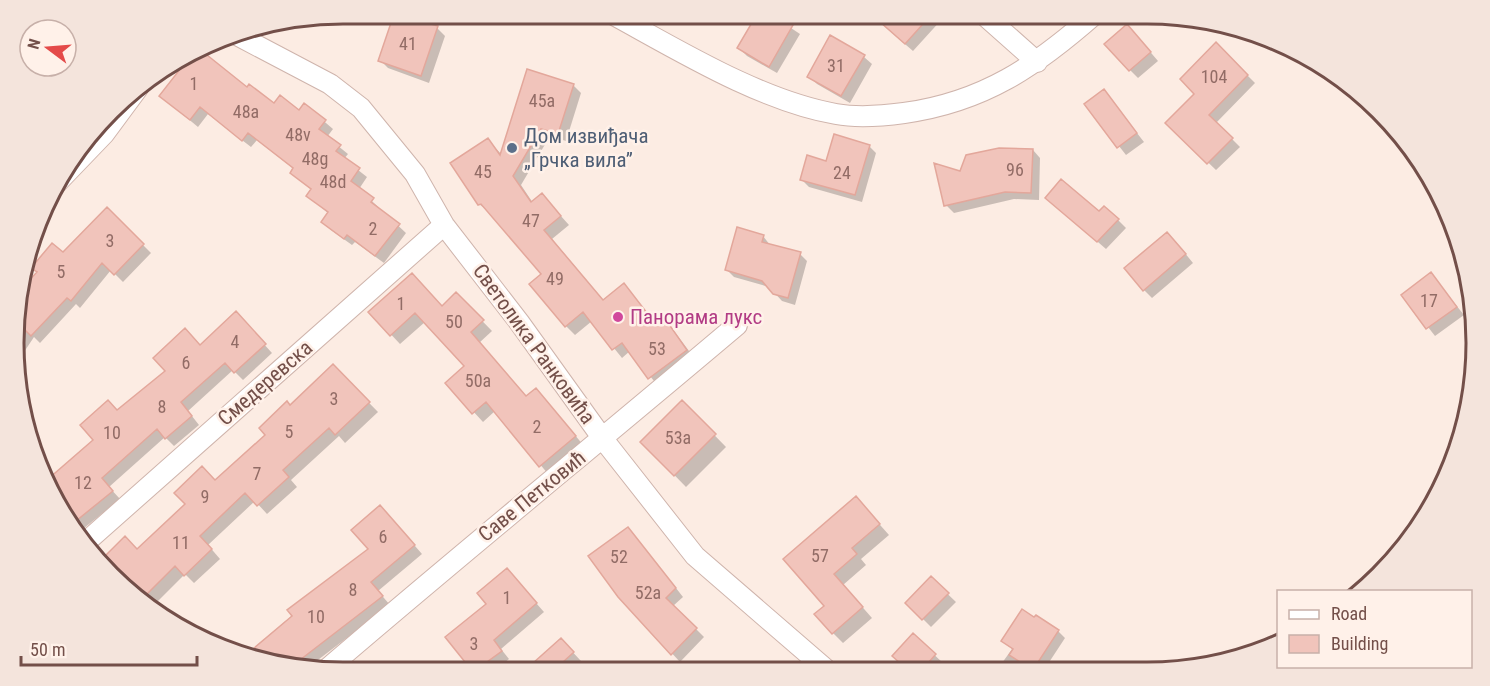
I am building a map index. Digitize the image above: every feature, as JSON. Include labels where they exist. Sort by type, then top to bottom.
[{"type":"street","points":[[630,24],[721,73],[836,114],[887,116],[931,109],[966,100],[998,85],[1037,62],[1083,24]]},
{"type":"street","points":[[994,24],[1037,62]]},
{"type":"street","name":"Светолика Ранковића","points":[[245,39],[330,84],[361,108],[415,174],[444,225],[519,322],[603,439],[695,556],[818,662]]},
{"type":"street","points":[[92,146],[114,120]]},
{"type":"street","name":"Смедеревска","points":[[91,538],[444,225]]},
{"type":"street","name":"Саве Петковић","points":[[336,662],[475,541],[603,439],[737,325]]},
{"type":"building","points":[[391,24],[438,26],[421,76],[378,61]]},
{"type":"building","points":[[751,24],[793,25],[769,67],[737,48]]},
{"type":"building","points":[[882,24],[923,24],[905,44]]},
{"type":"building","points":[[1127,24],[1151,52],[1129,71],[1104,44]]},
{"type":"building","points":[[830,35],[865,55],[841,96],[807,77]]},
{"type":"building","points":[[1216,42],[1248,75],[1209,115],[1233,138],[1207,164],[1165,123],[1194,94],[1180,79]]},
{"type":"building","points":[[207,55],[247,87],[249,84],[274,103],[280,95],[299,110],[304,103],[326,120],[319,129],[341,145],[336,151],[360,168],[351,181],[374,198],[371,202],[400,224],[375,256],[347,235],[344,239],[321,222],[328,212],[306,196],[311,189],[290,173],[293,168],[248,133],[242,141],[200,107],[190,120],[159,96],[180,69]]},
{"type":"building","points":[[527,69],[574,84],[558,134],[541,129],[513,176],[531,202],[542,193],[561,216],[544,230],[603,300],[624,283],[657,326],[666,320],[687,350],[648,379],[622,343],[612,350],[583,312],[565,327],[529,284],[541,274],[481,204],[478,205],[450,163],[488,138],[500,155]]},
{"type":"building","points":[[1104,89],[1137,133],[1117,148],[1084,104]]},
{"type":"building","points":[[834,134],[870,145],[855,195],[800,180],[807,155],[826,161]]},
{"type":"building","points":[[999,148],[1033,149],[1031,193],[1005,192],[944,206],[934,163],[960,171],[966,155]]},
{"type":"building","points":[[1061,179],[1099,211],[1104,206],[1119,219],[1097,242],[1045,198]]},
{"type":"building","points":[[107,207],[144,244],[114,275],[102,263],[71,301],[67,298],[31,336],[25,330],[30,281],[37,272],[33,269],[34,265],[52,243],[63,252]]},
{"type":"building","points":[[737,227],[764,235],[762,242],[801,252],[788,298],[773,294],[762,281],[725,270]]},
{"type":"building","points":[[1167,232],[1186,254],[1143,291],[1124,268]]},
{"type":"building","points":[[1431,272],[1457,307],[1426,329],[1401,295]]},
{"type":"building","points":[[412,273],[442,306],[456,292],[484,320],[471,332],[526,396],[536,388],[576,436],[539,467],[486,402],[472,414],[445,383],[464,366],[415,313],[390,336],[368,312]]},
{"type":"building","points":[[236,311],[266,344],[234,373],[225,363],[181,402],[192,416],[165,439],[157,429],[102,478],[113,491],[78,520],[53,475],[93,440],[80,425],[108,400],[117,410],[165,371],[153,358],[185,328],[200,345]]},
{"type":"building","points":[[333,364],[370,402],[335,435],[329,428],[283,470],[289,477],[257,506],[245,493],[200,536],[212,549],[184,576],[175,566],[147,594],[117,569],[105,556],[125,536],[137,549],[185,504],[174,493],[202,466],[215,480],[265,435],[259,428],[287,401],[290,405]]},
{"type":"building","points":[[682,400],[716,434],[674,476],[640,442]]},
{"type":"building","points":[[856,496],[880,524],[852,548],[857,554],[834,574],[863,607],[832,634],[814,614],[824,606],[783,559]]},
{"type":"building","points":[[380,505],[415,545],[371,582],[383,596],[301,659],[253,649],[292,616],[287,610],[368,549],[351,530]]},
{"type":"building","points":[[628,527],[676,588],[666,598],[697,628],[671,655],[618,597],[588,556]]},
{"type":"building","points":[[507,568],[537,603],[494,640],[502,651],[487,662],[465,662],[445,637],[486,604],[477,593]]},
{"type":"building","points":[[931,576],[949,593],[922,620],[905,603]]},
{"type":"building","points":[[1022,609],[1059,630],[1038,662],[1020,662],[1009,655],[1013,649],[1001,641]]},
{"type":"building","points":[[913,633],[936,654],[929,662],[899,662],[892,656]]},
{"type":"building","points":[[561,638],[574,652],[563,662],[534,662]]},
{"type":"place","name":"Дом извиђача „Грчка вила”","points":[[512,148]]},
{"type":"place","name":"Панорама лукс","points":[[618,317]]}]
